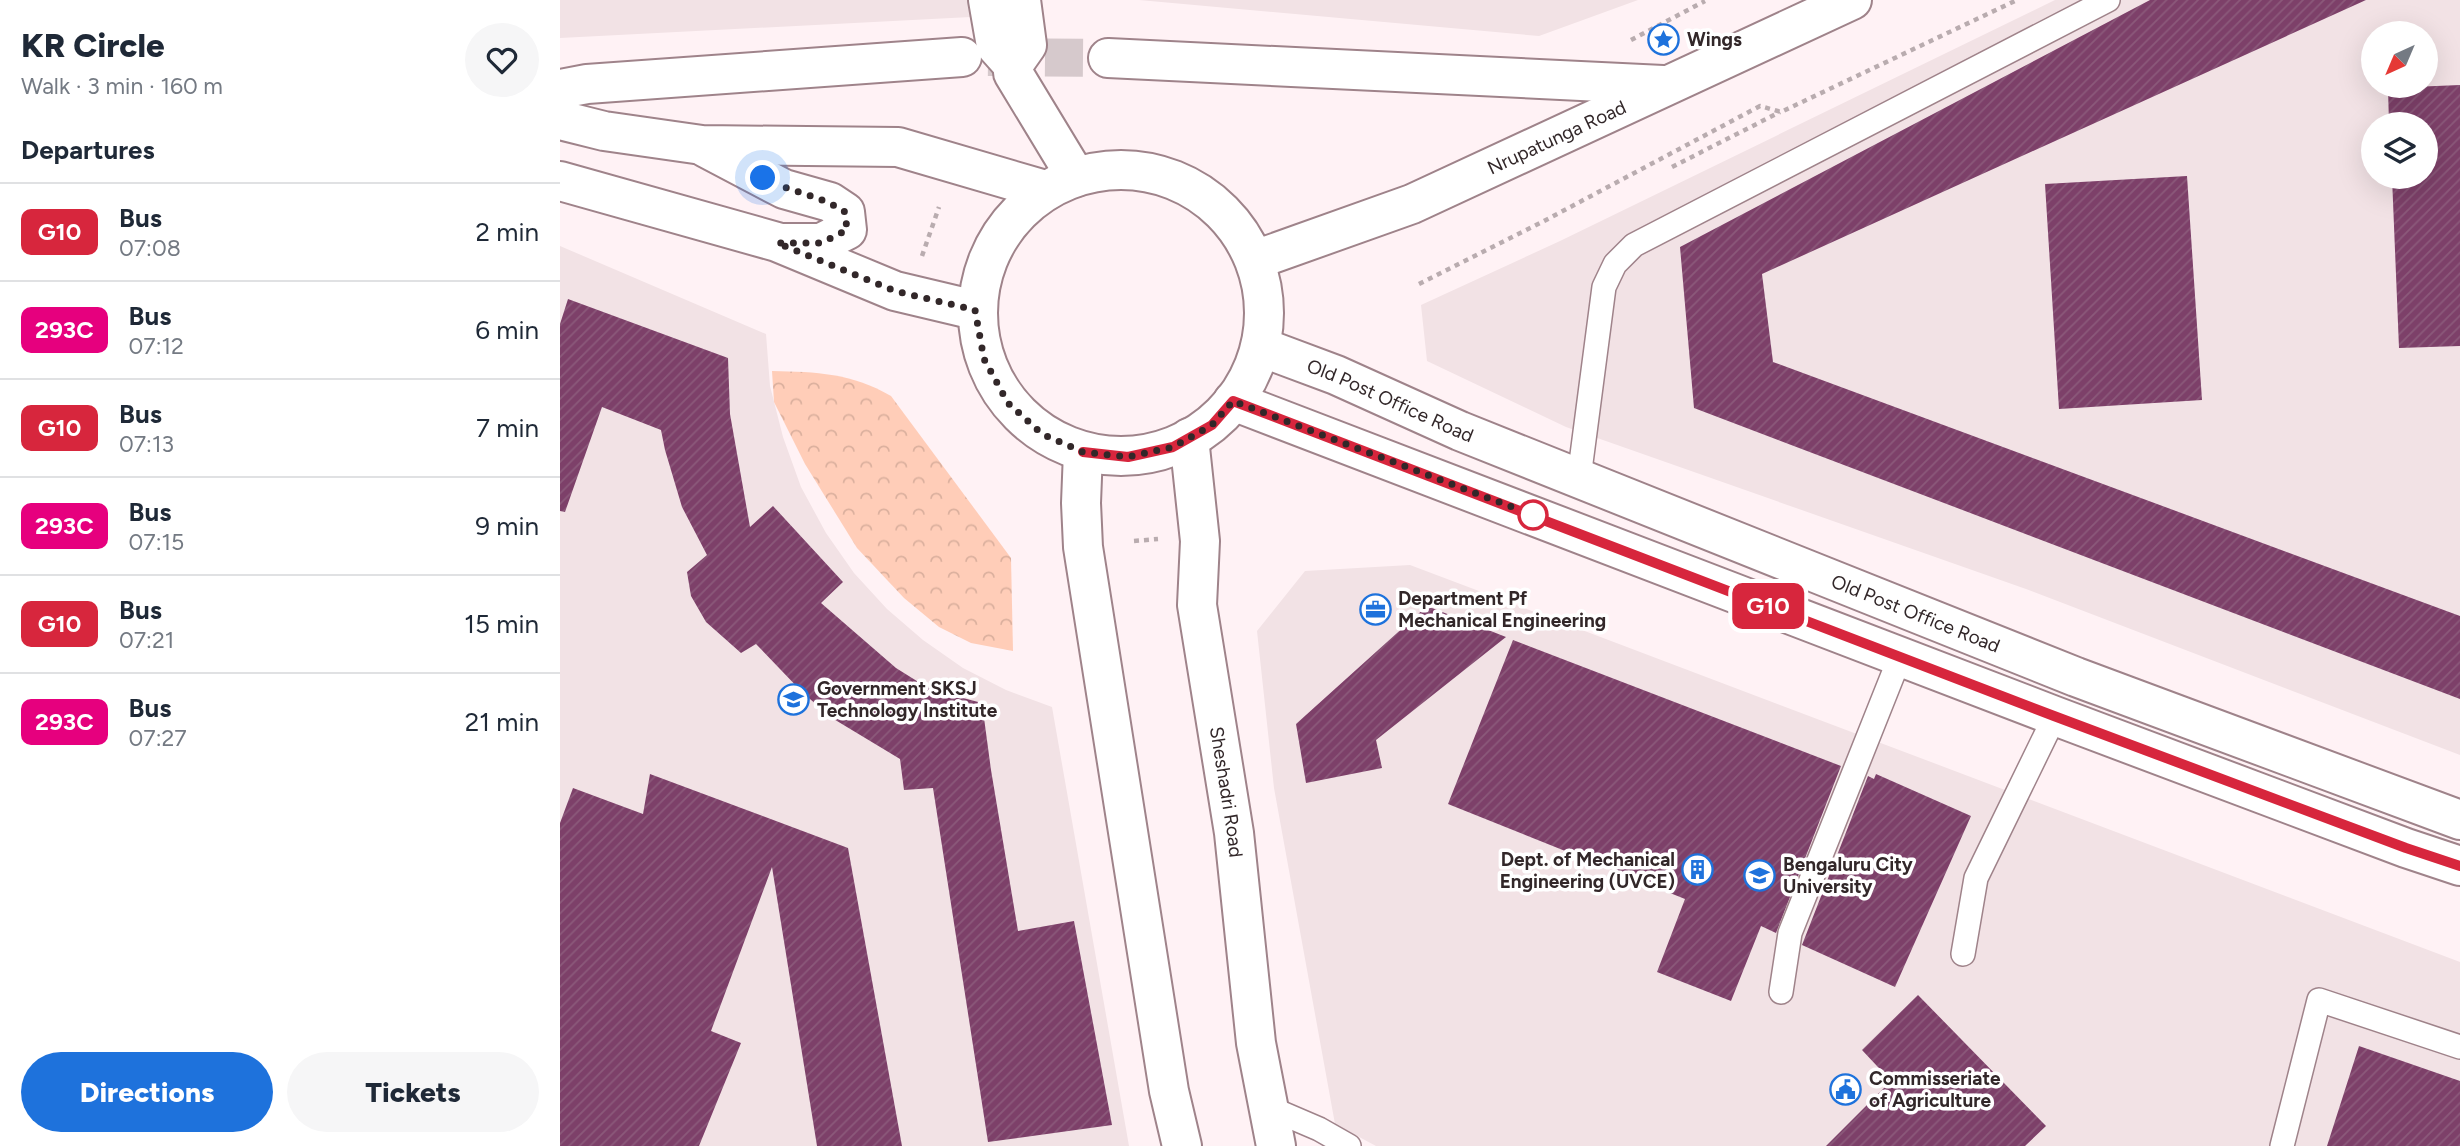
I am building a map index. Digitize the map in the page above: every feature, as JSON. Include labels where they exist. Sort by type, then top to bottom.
[{"type":"main road","points":[[988,0],[996,46],[1013,65]]},
{"type":"main road","points":[[1021,0],[1027,45],[1013,65],[1013,73],[1061,183]]},
{"type":"main road","name":"Nrupatunga Road","points":[[1255,260],[1412,204],[1852,0]]},
{"type":"main road","points":[[560,89],[587,84],[962,57]]},
{"type":"main road","points":[[1108,58],[1669,86]]},
{"type":"main road","points":[[560,120],[604,131],[702,145],[898,147],[1061,183]]},
{"type":"main road","points":[[702,145],[784,189],[830,202],[845,212],[847,230],[821,243],[777,243]]},
{"type":"main road","points":[[1097,170],[1147,171],[1194,188],[1232,221],[1255,260],[1265,305],[1261,347],[1242,391],[1212,425],[1173,447],[1128,457],[1083,452],[1042,434],[1008,403],[984,359],[975,310],[985,261],[1011,218],[1061,183],[1097,170]]},
{"type":"main road","points":[[560,181],[777,243],[895,291],[975,310]]},
{"type":"main road","name":"Old Post Office Road","points":[[1261,347],[1336,375],[1460,431],[2076,677],[2460,820]]},
{"type":"main road","points":[[1233,401],[2054,716],[2460,866]]},
{"type":"main road","name":"Sheshadri Road","points":[[1189,439],[1200,541],[1197,605],[1234,833],[1256,1043],[1276,1146]]},
{"type":"main road","points":[[1083,452],[1083,547],[1169,1091],[1182,1146]]},
{"type":"lane","points":[[1579,478],[1604,287],[1615,264],[1634,245],[2108,0]]},
{"type":"lane","points":[[1781,992],[1790,933],[1900,657]]},
{"type":"lane","points":[[1963,954],[1976,878],[2054,716]]},
{"type":"lane","points":[[2282,1146],[2319,1000],[2460,1047]]},
{"type":"lane","points":[[1270,1108],[1319,1129],[1349,1146]]},
{"type":"path","points":[[1672,167],[2017,0]]},
{"type":"path","points":[[1622,44],[1705,1]]},
{"type":"path","points":[[1419,284],[1544,221],[1759,106],[1781,112]]},
{"type":"path","points":[[921,261],[939,207]]},
{"type":"path","points":[[1134,541],[1162,539]]},
{"type":"shaded area","points":[[560,0],[985,0],[990,16],[560,38]]},
{"type":"shaded area","points":[[1139,0],[1638,0],[1539,36]]},
{"type":"shaded area","points":[[2055,0],[2460,0],[2460,755],[2026,589],[1566,427],[1427,361],[1421,305],[1560,241]]},
{"type":"shaded area","name":"Government SKSJ Technology Institute","points":[[560,246],[766,334],[770,386],[783,437],[801,487],[826,533],[854,573],[887,609],[923,640],[963,668],[1006,690],[1052,707],[1129,1146],[560,1146]]},
{"type":"shaded area","name":"Bengaluru City University","points":[[1410,565],[2460,962],[2460,1146],[1376,1146],[1335,1124],[1274,788],[1257,631],[1305,571]]},
{"type":"green space","points":[[772,371],[848,378],[891,396],[1011,558],[1013,651],[971,643],[939,627],[904,598],[857,548],[805,464],[774,402]]},
{"type":"building","points":[[2150,0],[2366,0],[1762,274],[1773,362],[2460,616],[2460,699],[1694,408],[1680,247]]},
{"type":"building","points":[[2460,85],[2460,346],[2399,348],[2392,189],[2438,189],[2438,112],[2389,112],[2388,98],[2438,98],[2438,86]]},
{"type":"building","points":[[2187,176],[2202,400],[2059,409],[2045,184]]},
{"type":"building","points":[[568,299],[728,358],[730,414],[750,527],[773,506],[843,582],[821,603],[896,668],[920,683],[944,693],[982,703],[1018,931],[1074,921],[1112,1125],[988,1142],[933,788],[904,790],[900,759],[832,718],[803,693],[756,644],[741,653],[706,622],[691,596],[687,572],[707,555],[682,507],[661,430],[602,407],[565,512],[560,511],[560,324]]},
{"type":"building","points":[[1427,606],[1506,637],[1376,740],[1382,768],[1306,783],[1296,724]]},
{"type":"building","points":[[1513,640],[1841,766],[1776,933],[1761,926],[1731,1001],[1657,972],[1685,899],[1448,804]]},
{"type":"building","points":[[650,774],[848,848],[902,1146],[817,1146],[772,867],[711,1031],[741,1043],[699,1146],[560,1146],[560,823],[573,788],[643,814]]},
{"type":"building","points":[[1876,774],[1971,816],[1895,987],[1802,945],[1868,776],[1874,779]]},
{"type":"building","points":[[1918,995],[2046,1126],[2025,1146],[1826,1146],[1891,1081],[1862,1050]]},
{"type":"building","points":[[2359,1046],[2460,1081],[2460,1146],[2327,1146]]},
{"type":"tunnel","points":[[988,57],[1108,58]]},
{"type":"bus line","name":"G10","points":[[1083,452],[1128,457],[1173,447],[1212,425],[1233,401],[2054,716],[2460,866]]},
{"type":"place","name":"Wings","points":[[1664,39]]},
{"type":"place","name":"Department Pf Mechanical Engineering","points":[[1375,609]]},
{"type":"place","name":"Government SKSJ Technology Institute","points":[[794,699]]},
{"type":"place","name":"Dept. of Mechanical Engineering (UVCE)","points":[[1698,870]]},
{"type":"place","name":"Bengaluru City University","points":[[1760,875]]},
{"type":"place","name":"Commisseriate of Agriculture","points":[[1846,1089]]},
{"type":"route","points":[[763,178],[784,189],[830,202],[845,212],[847,230],[821,243],[777,243],[895,291],[975,310],[984,359],[1008,403],[1042,434],[1083,452],[1128,457],[1173,447],[1212,425],[1233,401],[1533,515]]}]
